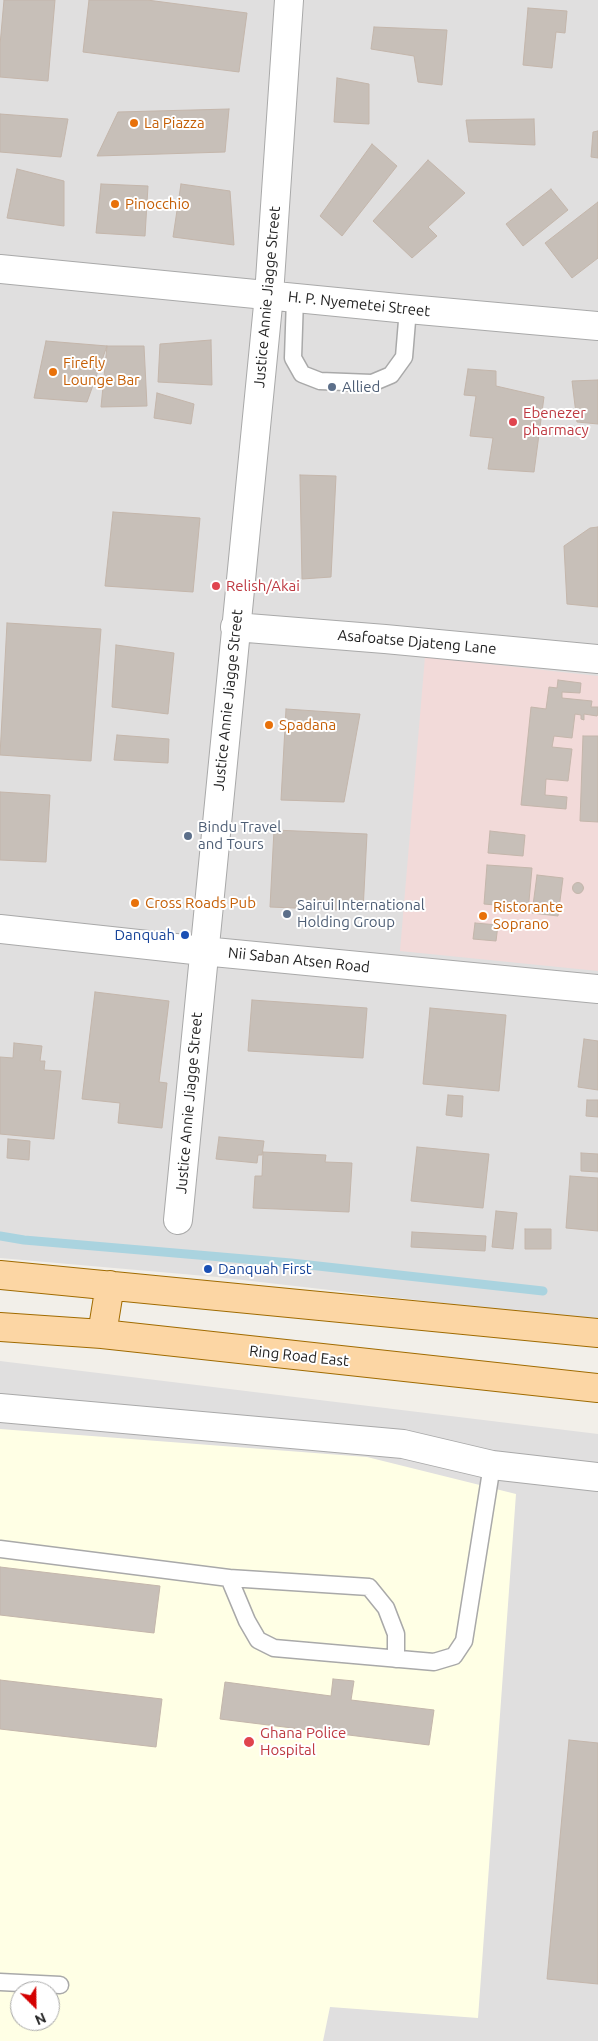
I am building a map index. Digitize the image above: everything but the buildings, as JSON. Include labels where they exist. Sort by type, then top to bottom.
[{"type":"main road","points":[[0,1275],[598,1333]]},
{"type":"main road","points":[[102,1334],[110,1286]]},
{"type":"main road","name":"Ring Road East","points":[[0,1327],[102,1334],[598,1388]]},
{"type":"street","name":"Justice Annie Jiagge Street","points":[[178,1220],[235,627],[282,296],[289,0]]},
{"type":"street","name":"H. P. Nyemetei Street","points":[[0,269],[598,326]]},
{"type":"street","name":"Asafoatse Djateng Lane","points":[[235,627],[385,639],[598,660]]},
{"type":"street","name":"Nii Saban Atsen Road","points":[[0,929],[598,990]]},
{"type":"street","points":[[0,1408],[403,1444],[492,1465],[598,1477]]},
{"type":"lane","points":[[282,296],[293,358],[302,374],[320,381],[372,383],[391,375],[404,357],[408,309]]},
{"type":"lane","points":[[229,1578],[247,1621],[258,1640],[274,1648],[434,1662],[454,1656],[464,1641],[492,1465]]},
{"type":"lane","points":[[0,1549],[229,1578],[368,1588],[386,1608],[396,1634],[396,1659]]},
{"type":"shaded area","points":[[0,0],[598,0],[598,1321],[217,1277],[0,1258]]},
{"type":"shaded area","points":[[425,657],[598,676],[598,971],[400,951]]},
{"type":"shaded area","name":"Ghana Police Hospital","points":[[0,1361],[598,1434],[598,2041],[0,2041]]},
{"type":"shaded area","name":"Ghana Police Hospital","points":[[0,1429],[367,1457],[516,1494],[478,2018],[330,2007],[323,2041],[0,2041]]},
{"type":"waterway","points":[[0,1236],[24,1240],[291,1263],[543,1291]]},
{"type":"place","name":"La Piazza","points":[[134,123]]},
{"type":"place","name":"Pinocchio","points":[[115,204]]},
{"type":"place","name":"Firefly Lounge Bar","points":[[53,372]]},
{"type":"place","name":"Allied","points":[[332,387]]},
{"type":"place","name":"Ebenezer pharmacy","points":[[513,422]]},
{"type":"place","name":"Relish/Akai","points":[[216,586]]},
{"type":"place","name":"Spadana","points":[[269,725]]},
{"type":"place","name":"Bindu Travel and Tours","points":[[188,836]]},
{"type":"place","name":"Cross Roads Pub","points":[[135,903]]},
{"type":"place","name":"Sairui International Holding Group","points":[[287,914]]},
{"type":"place","name":"Ristorante Soprano","points":[[483,916]]},
{"type":"place","name":"Danquah","points":[[185,935]]},
{"type":"place","name":"Danquah First","points":[[208,1269]]},
{"type":"place","name":"Ghana Police Hospital","points":[[249,1742]]}]
